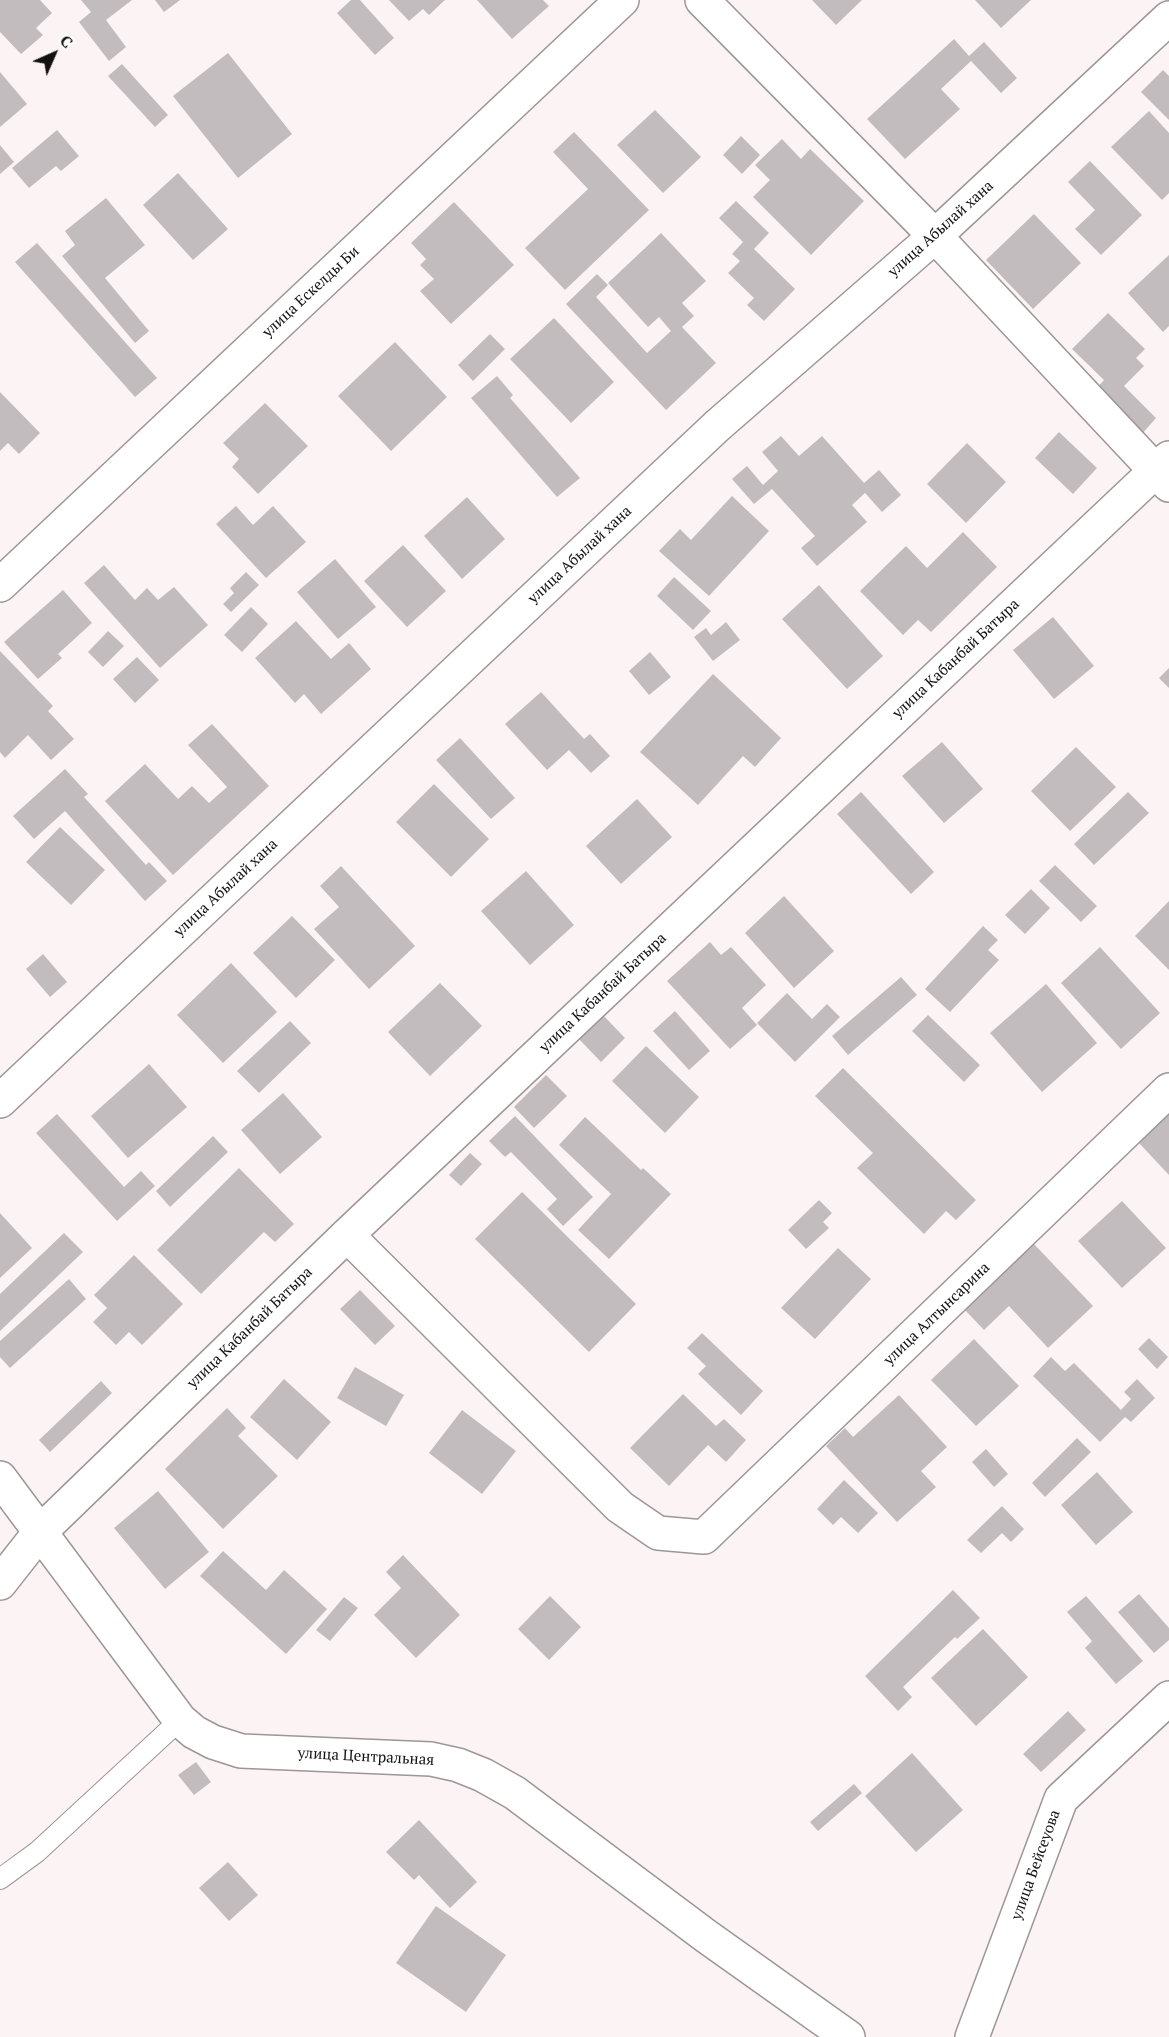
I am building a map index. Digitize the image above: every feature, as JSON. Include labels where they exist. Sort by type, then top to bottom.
[{"type":"street","name":"улица Ескелды Би","points":[[0,585],[622,0]]},
{"type":"street","points":[[702,0],[1165,471]]},
{"type":"street","name":"улица Абылай хана","points":[[0,1101],[717,426],[935,236],[1169,18]]},
{"type":"street","name":"улица Кабанбай Батыра","points":[[0,1583],[40,1532],[347,1235],[1165,471]]},
{"type":"street","name":"улица Алтынсарина","points":[[347,1235],[620,1508],[658,1533],[704,1537],[1169,1090]]},
{"type":"street","name":"улица Центральная","points":[[0,1478],[180,1719],[194,1732],[213,1742],[241,1751],[431,1759],[483,1775],[515,1793],[706,1936],[848,2037]]},
{"type":"street","name":"улица Бейсеуова","points":[[972,2037],[1061,1799],[1169,1698]]},
{"type":"lane","points":[[0,1879],[37,1852],[180,1719]]},
{"type":"building","points":[[0,0],[40,0],[52,13],[36,28],[43,35],[21,54],[0,32]]},
{"type":"building","points":[[81,0],[132,0],[106,20],[126,47],[109,61],[79,22],[91,12]]},
{"type":"building","points":[[155,0],[180,0],[164,12]]},
{"type":"building","points":[[351,0],[360,0],[394,38],[375,55],[337,13]]},
{"type":"building","points":[[389,0],[445,0],[429,15],[423,9],[409,21]]},
{"type":"building","points":[[477,0],[543,0],[549,6],[512,39]]},
{"type":"building","points":[[812,0],[862,0],[836,25]]},
{"type":"building","points":[[975,0],[1031,0],[1001,28]]},
{"type":"building","points":[[954,39],[969,56],[984,42],[1017,78],[1001,93],[971,61],[941,89],[960,109],[905,159],[867,119]]},
{"type":"building","points":[[228,53],[292,134],[238,178],[173,96]]},
{"type":"building","points":[[122,64],[168,115],[155,127],[108,76]]},
{"type":"building","points":[[1163,70],[1169,76],[1169,120],[1141,92]]},
{"type":"building","points":[[0,72],[27,104],[0,127]]},
{"type":"building","points":[[655,110],[701,157],[663,193],[617,145]]},
{"type":"building","points":[[1149,111],[1169,133],[1169,193],[1162,200],[1111,147]]},
{"type":"building","points":[[57,130],[79,156],[61,171],[56,166],[29,188],[12,168]]},
{"type":"building","points":[[574,132],[649,210],[565,290],[525,248],[588,189],[553,152]]},
{"type":"building","points":[[741,136],[760,155],[742,174],[723,155]]},
{"type":"building","points":[[782,139],[801,159],[810,149],[864,201],[811,255],[753,197],[770,180],[755,165]]},
{"type":"building","points":[[0,145],[14,162],[0,174]]},
{"type":"building","points":[[1090,161],[1142,215],[1101,255],[1075,229],[1095,210],[1068,182]]},
{"type":"building","points":[[178,173],[228,229],[193,260],[143,205]]},
{"type":"building","points":[[106,198],[145,245],[105,278],[149,331],[135,343],[62,256],[75,245],[65,231]]},
{"type":"building","points":[[736,201],[769,233],[754,249],[795,289],[764,321],[747,305],[754,298],[728,273],[740,261],[732,254],[743,242],[719,218]]},
{"type":"building","points":[[454,202],[514,265],[451,324],[420,291],[434,279],[420,265],[426,259],[411,243]]},
{"type":"building","points":[[1034,214],[1081,263],[1033,309],[986,260]]},
{"type":"building","points":[[661,233],[706,281],[682,303],[694,316],[682,327],[716,363],[666,410],[566,304],[597,274],[608,285],[596,297],[647,353],[671,331],[659,317],[648,327],[608,283]]},
{"type":"building","points":[[37,243],[157,378],[135,397],[15,262]]},
{"type":"building","points":[[1169,255],[1169,326],[1163,332],[1128,293]]},
{"type":"building","points":[[1108,313],[1145,349],[1136,358],[1144,366],[1124,386],[1156,418],[1141,435],[1095,390],[1104,380],[1072,349]]},
{"type":"building","points":[[554,318],[614,382],[571,423],[510,359]]},
{"type":"building","points":[[490,334],[505,349],[473,381],[458,365]]},
{"type":"building","points":[[395,342],[447,397],[391,451],[338,396]]},
{"type":"building","points":[[497,376],[513,395],[510,398],[580,478],[557,497],[471,398]]},
{"type":"building","points":[[0,392],[40,433],[19,454],[8,443],[0,451]]},
{"type":"building","points":[[265,403],[308,446],[258,494],[232,467],[239,459],[223,443]]},
{"type":"building","points":[[1059,432],[1097,468],[1073,494],[1035,458]]},
{"type":"building","points":[[781,436],[799,456],[822,436],[864,483],[879,470],[901,495],[882,512],[865,493],[852,505],[867,522],[817,566],[801,548],[815,536],[772,489],[754,504],[732,479],[747,466],[763,485],[778,471],[762,452]]},
{"type":"building","points":[[967,443],[1006,482],[966,523],[927,484]]},
{"type":"building","points":[[732,496],[769,531],[709,596],[659,551],[680,529],[691,540]]},
{"type":"building","points":[[467,497],[505,539],[462,579],[424,536]]},
{"type":"building","points":[[236,506],[253,525],[273,506],[306,542],[266,578],[216,524]]},
{"type":"building","points":[[963,532],[997,567],[931,632],[918,620],[903,635],[860,591],[906,546],[927,568]]},
{"type":"building","points":[[403,545],[446,591],[407,627],[364,581]]},
{"type":"building","points":[[335,559],[376,607],[338,639],[297,592]]},
{"type":"building","points":[[104,565],[135,600],[147,588],[158,600],[174,587],[208,625],[160,668],[84,583]]},
{"type":"building","points":[[246,572],[259,585],[231,612],[223,604],[234,593],[230,588]]},
{"type":"building","points":[[674,577],[711,611],[693,630],[657,596]]},
{"type":"building","points":[[819,585],[883,656],[847,689],[782,619]]},
{"type":"building","points":[[63,590],[92,623],[58,654],[62,658],[38,679],[4,642]]},
{"type":"building","points":[[251,607],[268,624],[242,652],[224,635]]},
{"type":"building","points":[[1053,617],[1094,666],[1054,699],[1013,650]]},
{"type":"building","points":[[296,621],[331,659],[349,643],[371,669],[321,714],[304,694],[295,703],[255,658]]},
{"type":"building","points":[[726,622],[740,640],[713,661],[694,637],[706,628],[711,635]]},
{"type":"building","points":[[108,631],[124,646],[103,667],[88,652]]},
{"type":"building","points":[[0,651],[53,706],[48,711],[74,739],[51,760],[28,735],[5,758],[0,752]]},
{"type":"building","points":[[650,652],[671,677],[649,695],[629,671]]},
{"type":"building","points":[[137,657],[159,680],[135,703],[113,679]]},
{"type":"building","points":[[1169,668],[1169,688],[1159,678]]},
{"type":"building","points":[[713,674],[781,738],[755,767],[743,756],[698,805],[640,752]]},
{"type":"building","points":[[541,692],[584,739],[590,734],[610,756],[591,773],[569,750],[547,770],[505,724]]},
{"type":"building","points":[[212,724],[269,786],[173,875],[105,801],[145,764],[178,799],[192,786],[209,803],[227,787],[188,745]]},
{"type":"building","points":[[460,738],[515,798],[491,819],[436,760]]},
{"type":"building","points":[[942,742],[983,789],[944,823],[902,776]]},
{"type":"building","points":[[1076,747],[1116,787],[1070,831],[1031,791]]},
{"type":"building","points":[[65,769],[88,794],[84,797],[146,865],[149,862],[167,881],[145,901],[65,811],[34,839],[13,816]]},
{"type":"building","points":[[434,784],[489,839],[451,877],[396,822]]},
{"type":"building","points":[[861,792],[934,872],[911,894],[837,814]]},
{"type":"building","points":[[1128,792],[1149,813],[1094,865],[1074,844]]},
{"type":"building","points":[[637,799],[672,837],[621,884],[586,846]]},
{"type":"building","points":[[60,827],[105,870],[71,905],[26,862]]},
{"type":"building","points":[[1055,865],[1097,906],[1081,922],[1039,881]]},
{"type":"building","points":[[341,866],[415,946],[369,989],[314,929],[339,907],[320,886]]},
{"type":"building","points":[[526,871],[574,925],[530,965],[481,911]]},
{"type":"building","points":[[1031,889],[1050,908],[1025,934],[1005,915]]},
{"type":"building","points":[[784,896],[834,951],[794,988],[745,933]]},
{"type":"building","points":[[1169,901],[1169,970],[1135,936]]},
{"type":"building","points":[[292,916],[335,960],[296,998],[253,953]]},
{"type":"building","points":[[983,926],[998,940],[988,950],[999,960],[950,1012],[925,989]]},
{"type":"building","points":[[710,942],[721,955],[731,947],[766,985],[742,1008],[757,1025],[730,1049],[667,981]]},
{"type":"building","points":[[1100,947],[1160,1013],[1121,1049],[1061,983]]},
{"type":"building","points":[[43,954],[67,982],[50,997],[26,969]]},
{"type":"building","points":[[231,963],[277,1012],[223,1063],[177,1015]]},
{"type":"building","points":[[901,977],[917,995],[848,1055],[832,1036]]},
{"type":"building","points":[[440,983],[482,1026],[430,1076],[388,1032]]},
{"type":"building","points":[[1046,984],[1097,1043],[1042,1092],[990,1033]]},
{"type":"building","points":[[787,993],[812,1019],[827,1004],[840,1017],[795,1062],[757,1023]]},
{"type":"building","points":[[675,1011],[710,1051],[689,1070],[653,1031]]},
{"type":"building","points":[[602,1014],[625,1038],[601,1062],[578,1038]]},
{"type":"building","points":[[928,1015],[980,1065],[964,1082],[912,1031]]},
{"type":"building","points":[[290,1021],[311,1043],[259,1093],[237,1071]]},
{"type":"building","points":[[646,1046],[699,1097],[665,1133],[612,1081]]},
{"type":"building","points":[[149,1064],[187,1107],[128,1158],[91,1116]]},
{"type":"building","points":[[843,1068],[976,1200],[956,1220],[946,1211],[924,1234],[857,1168],[873,1153],[815,1096]]},
{"type":"building","points":[[546,1075],[567,1096],[534,1128],[514,1107]]},
{"type":"building","points":[[283,1093],[322,1137],[280,1174],[241,1130]]},
{"type":"building","points":[[1169,1113],[1169,1175],[1138,1142]]},
{"type":"building","points":[[57,1114],[124,1187],[141,1171],[155,1186],[117,1221],[36,1133]]},
{"type":"building","points":[[515,1116],[593,1197],[563,1226],[547,1209],[557,1199],[511,1152],[505,1157],[489,1141]]},
{"type":"building","points":[[585,1117],[641,1170],[643,1168],[671,1194],[609,1259],[578,1230],[611,1194],[559,1145]]},
{"type":"building","points":[[213,1136],[228,1152],[170,1207],[156,1191]]},
{"type":"building","points":[[470,1153],[482,1164],[461,1186],[449,1175]]},
{"type":"building","points":[[239,1168],[294,1224],[275,1242],[264,1232],[201,1294],[157,1250]]},
{"type":"building","points":[[522,1192],[636,1304],[589,1352],[475,1239]]},
{"type":"building","points":[[819,1200],[832,1213],[823,1222],[829,1228],[806,1249],[788,1230]]},
{"type":"building","points":[[1122,1201],[1166,1248],[1122,1288],[1078,1241]]},
{"type":"building","points":[[0,1213],[32,1248],[0,1278]]},
{"type":"building","points":[[64,1233],[83,1252],[0,1331],[0,1294]]},
{"type":"building","points":[[1033,1243],[1093,1306],[1048,1348],[1009,1306],[984,1330],[964,1309]]},
{"type":"building","points":[[838,1248],[871,1279],[815,1339],[781,1308]]},
{"type":"building","points":[[134,1255],[183,1304],[142,1345],[129,1332],[116,1345],[93,1322],[107,1308],[94,1295]]},
{"type":"building","points":[[69,1279],[86,1299],[10,1368],[0,1357],[0,1341]]},
{"type":"building","points":[[360,1290],[395,1326],[375,1345],[340,1309]]},
{"type":"building","points":[[702,1333],[763,1391],[741,1415],[698,1374],[706,1366],[687,1348]]},
{"type":"building","points":[[1149,1338],[1168,1357],[1157,1369],[1138,1349]]},
{"type":"building","points":[[974,1339],[1019,1386],[976,1426],[931,1380]]},
{"type":"building","points":[[1051,1357],[1065,1371],[1074,1363],[1121,1410],[1131,1399],[1124,1392],[1137,1379],[1155,1398],[1131,1422],[1125,1417],[1100,1442],[1033,1376]]},
{"type":"building","points":[[355,1367],[404,1395],[386,1426],[337,1398]]},
{"type":"building","points":[[284,1379],[331,1422],[297,1460],[250,1417]]},
{"type":"building","points":[[101,1381],[112,1393],[50,1452],[39,1440]]},
{"type":"building","points":[[683,1394],[716,1426],[724,1419],[746,1440],[726,1462],[708,1445],[669,1486],[630,1448]]},
{"type":"building","points":[[899,1395],[947,1447],[921,1471],[936,1487],[897,1522],[826,1446],[845,1428],[853,1437]]},
{"type":"building","points":[[227,1408],[246,1428],[238,1436],[278,1476],[223,1529],[165,1469]]},
{"type":"building","points":[[462,1410],[516,1451],[482,1494],[429,1453]]},
{"type":"building","points":[[1077,1438],[1091,1452],[1045,1497],[1032,1483]]},
{"type":"building","points":[[986,1449],[1008,1474],[994,1487],[972,1462]]},
{"type":"building","points":[[1097,1472],[1133,1512],[1096,1545],[1061,1505]]},
{"type":"building","points":[[844,1480],[878,1513],[858,1533],[841,1517],[833,1525],[817,1509]]},
{"type":"building","points":[[158,1491],[209,1552],[165,1589],[114,1528]]},
{"type":"building","points":[[1002,1506],[1024,1529],[1011,1542],[1002,1533],[981,1553],[967,1540]]},
{"type":"building","points":[[223,1551],[266,1590],[284,1570],[327,1609],[286,1654],[200,1576]]},
{"type":"building","points":[[403,1555],[460,1615],[416,1658],[374,1615],[401,1588],[386,1572]]},
{"type":"building","points":[[953,1590],[980,1618],[957,1639],[955,1637],[903,1687],[912,1697],[898,1711],[865,1676]]},
{"type":"building","points":[[1139,1594],[1169,1628],[1169,1640],[1154,1653],[1118,1612]]},
{"type":"building","points":[[550,1596],[581,1627],[549,1660],[518,1629]]},
{"type":"building","points":[[1086,1596],[1143,1661],[1116,1684],[1085,1648],[1092,1641],[1067,1612]]},
{"type":"building","points":[[344,1597],[358,1608],[330,1641],[316,1630]]},
{"type":"building","points":[[983,1629],[1028,1677],[976,1726],[931,1678]]},
{"type":"building","points":[[1068,1711],[1086,1730],[1041,1772],[1023,1754]]},
{"type":"building","points":[[912,1753],[963,1810],[916,1852],[865,1796]]},
{"type":"building","points":[[196,1762],[211,1782],[194,1795],[178,1775]]},
{"type":"building","points":[[854,1784],[862,1793],[818,1831],[810,1822]]},
{"type":"building","points":[[419,1820],[477,1882],[450,1908],[419,1875],[414,1880],[386,1852]]},
{"type":"building","points":[[228,1862],[258,1895],[229,1921],[199,1888]]},
{"type":"building","points":[[436,1906],[506,1955],[466,2012],[396,1963]]}]
